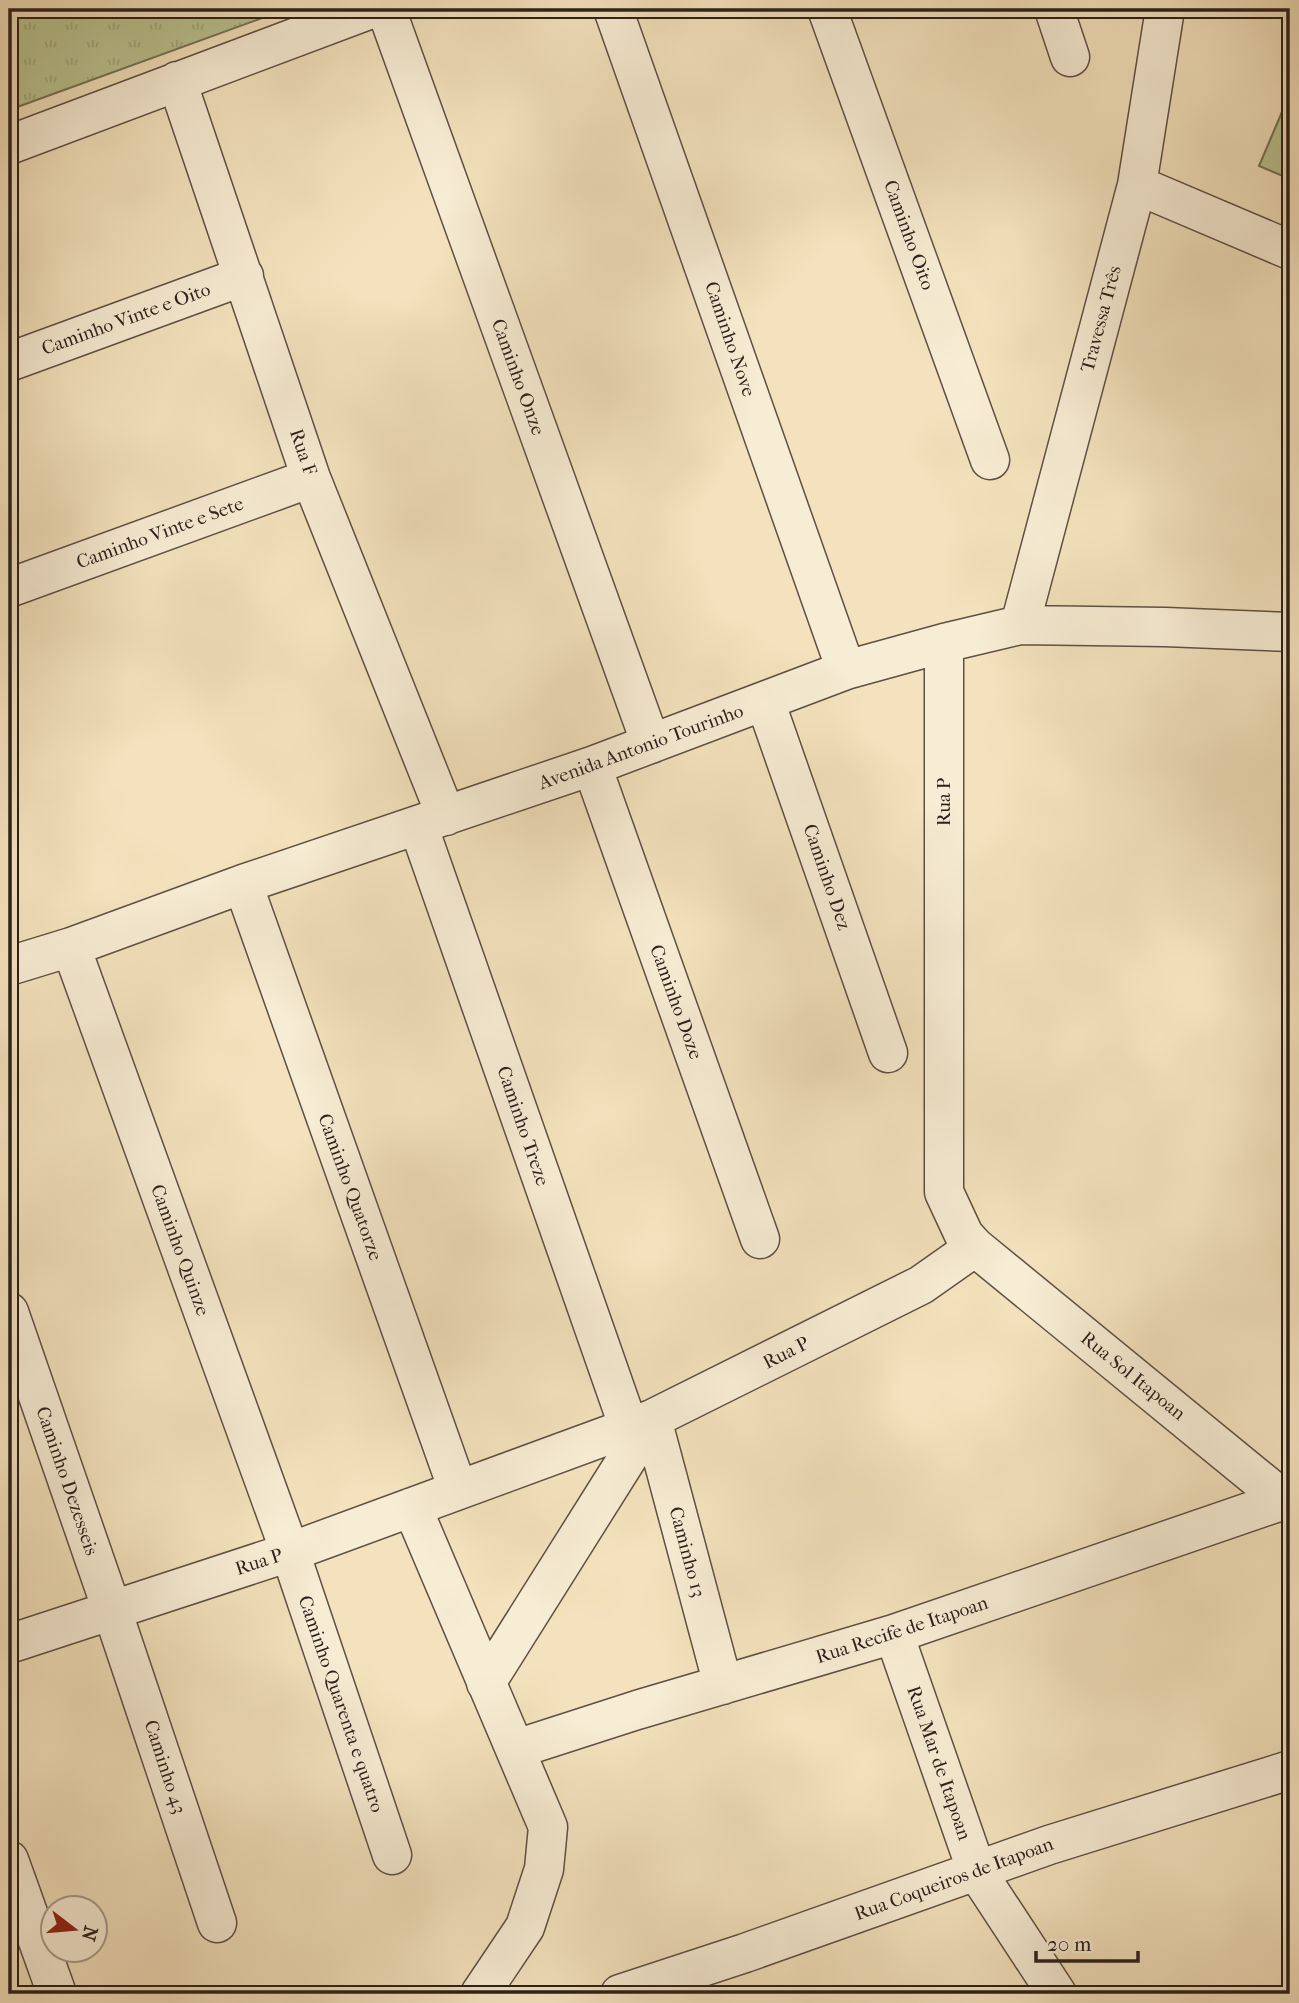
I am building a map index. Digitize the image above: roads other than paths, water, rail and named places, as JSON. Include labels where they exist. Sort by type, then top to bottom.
[{"type":"street","points":[[9,145],[371,9]]},
{"type":"street","name":"Caminho Onze","points":[[386,9],[650,744]]},
{"type":"street","name":"Caminho Nove","points":[[613,9],[846,670]]},
{"type":"street","name":"Caminho Oito","points":[[827,9],[990,460]]},
{"type":"street","points":[[1054,9],[1070,57]]},
{"type":"street","name":"Travessa Três","points":[[1020,625],[1136,185],[1165,9]]},
{"type":"street","name":"Rua F","points":[[177,81],[432,821]]},
{"type":"street","points":[[1136,185],[1290,250]]},
{"type":"street","name":"Caminho Vinte e Oito","points":[[9,362],[244,276]]},
{"type":"street","name":"Caminho Vinte e Sete","points":[[9,588],[312,478]]},
{"type":"street","name":"Avenida Antonio Tourinho","points":[[9,966],[71,947],[243,884],[592,766],[846,670],[944,643],[1020,625],[1290,632]]},
{"type":"street","name":"Rua P","points":[[9,1644],[290,1552],[640,1423],[921,1285],[975,1247],[964,1235],[944,1192],[944,643]]},
{"type":"street","name":"Caminho Dez","points":[[765,701],[888,1053]]},
{"type":"street","name":"Caminho Doze","points":[[592,766],[760,1238]]},
{"type":"street","name":"Caminho Treze","points":[[432,821],[640,1423]]},
{"type":"street","name":"Caminho Quatorze","points":[[243,884],[458,1490]]},
{"type":"street","name":"Caminho Quinze","points":[[71,947],[290,1552]]},
{"type":"street","name":"Rua Sol Itapoan","points":[[975,1247],[1287,1502]]},
{"type":"street","name":"Caminho Dezesseis","points":[[9,1312],[112,1610]]},
{"type":"street","points":[[486,1683],[640,1423]]},
{"type":"street","name":"Caminho 13","points":[[640,1423],[723,1685]]},
{"type":"street","name":"Rua Recife de Itapoan","points":[[516,1749],[894,1634],[1287,1502]]},
{"type":"street","points":[[412,1507],[548,1827],[544,1869],[526,1927],[480,1994]]},
{"type":"street","name":"Caminho Quarenta e quatro","points":[[290,1552],[392,1855]]},
{"type":"street","name":"Caminho 43","points":[[112,1610],[217,1923]]},
{"type":"street","name":"Rua Mar de Itapoan","points":[[894,1634],[977,1872],[1057,1994]]},
{"type":"street","name":"Rua Coqueiros de Itapoan","points":[[620,1994],[1049,1845],[1290,1770]]},
{"type":"street","points":[[9,1860],[57,1994]]}]
